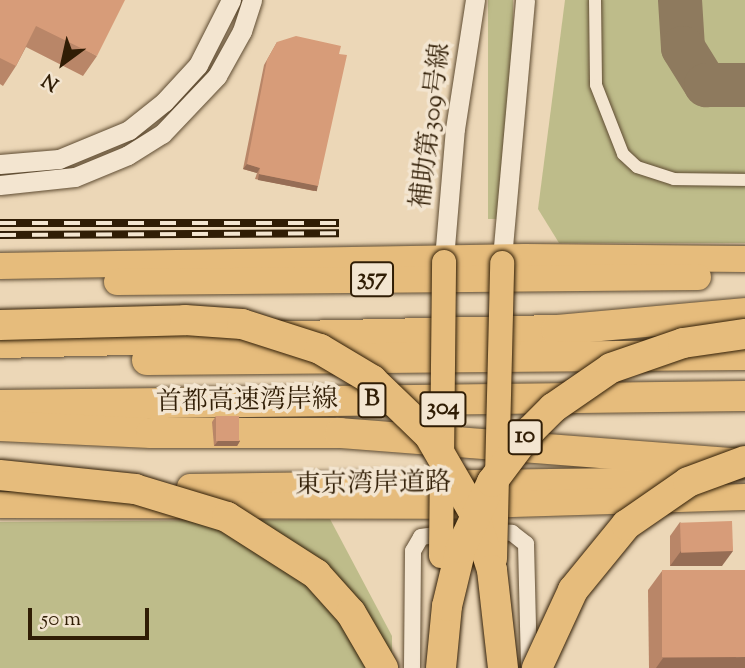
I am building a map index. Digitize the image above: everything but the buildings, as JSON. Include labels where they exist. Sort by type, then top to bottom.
[{"type":"highway","name":"357","points":[[0,266],[411,258],[745,259]]},
{"type":"highway","name":"357","points":[[0,283],[745,276]]},
{"type":"highway","points":[[0,343],[556,330],[745,313]]},
{"type":"highway","points":[[0,325],[149,320],[242,324],[320,349],[372,380],[429,435],[473,511],[492,570],[503,668]]},
{"type":"highway","name":"10","points":[[441,668],[447,607],[461,548],[492,482],[531,430],[553,408],[611,368],[683,343],[745,334]]},
{"type":"highway","name":"首都高速湾岸線","points":[[0,361],[745,355]]},
{"type":"highway","name":"首都高速湾岸線","points":[[0,405],[745,396]]},
{"type":"highway","points":[[0,426],[151,433],[341,433],[745,463]]},
{"type":"highway","points":[[537,668],[573,590],[626,525],[688,482],[745,463]]},
{"type":"highway","points":[[0,475],[135,489],[228,517],[316,574],[351,613],[383,668]]},
{"type":"highway","name":"東京湾岸道路","points":[[0,489],[745,479]]},
{"type":"highway","points":[[0,505],[442,506],[745,497]]},
{"type":"main road","name":"304","points":[[441,556],[444,260]]},
{"type":"main road","name":"304","points":[[495,559],[494,503],[502,260]]},
{"type":"street","points":[[0,164],[59,159],[97,146],[136,124],[164,103],[198,65],[231,0]]},
{"type":"street","points":[[0,185],[75,177],[128,155],[162,134],[217,76],[242,31],[251,0]]},
{"type":"street","name":"補助第309号線","points":[[444,260],[455,129],[475,0]]},
{"type":"street","points":[[502,260],[525,0]]},
{"type":"street","points":[[595,0],[596,85],[623,153],[637,167],[674,179],[745,180]]},
{"type":"street","points":[[412,668],[412,564],[416,544],[429,533],[504,532],[526,544],[529,668]]},
{"type":"shaded area","points":[[488,0],[513,0],[513,219],[488,219]]},
{"type":"shaded area","points":[[565,0],[745,0],[745,243],[559,243],[538,209]]},
{"type":"shaded area","points":[[330,519],[392,636],[392,668],[0,668],[0,522]]},
{"type":"taxiway","points":[[680,0],[683,48],[706,85],[745,85]]},
{"type":"railway","points":[[0,223],[339,223]]},
{"type":"railway","points":[[0,235],[339,233]]}]
